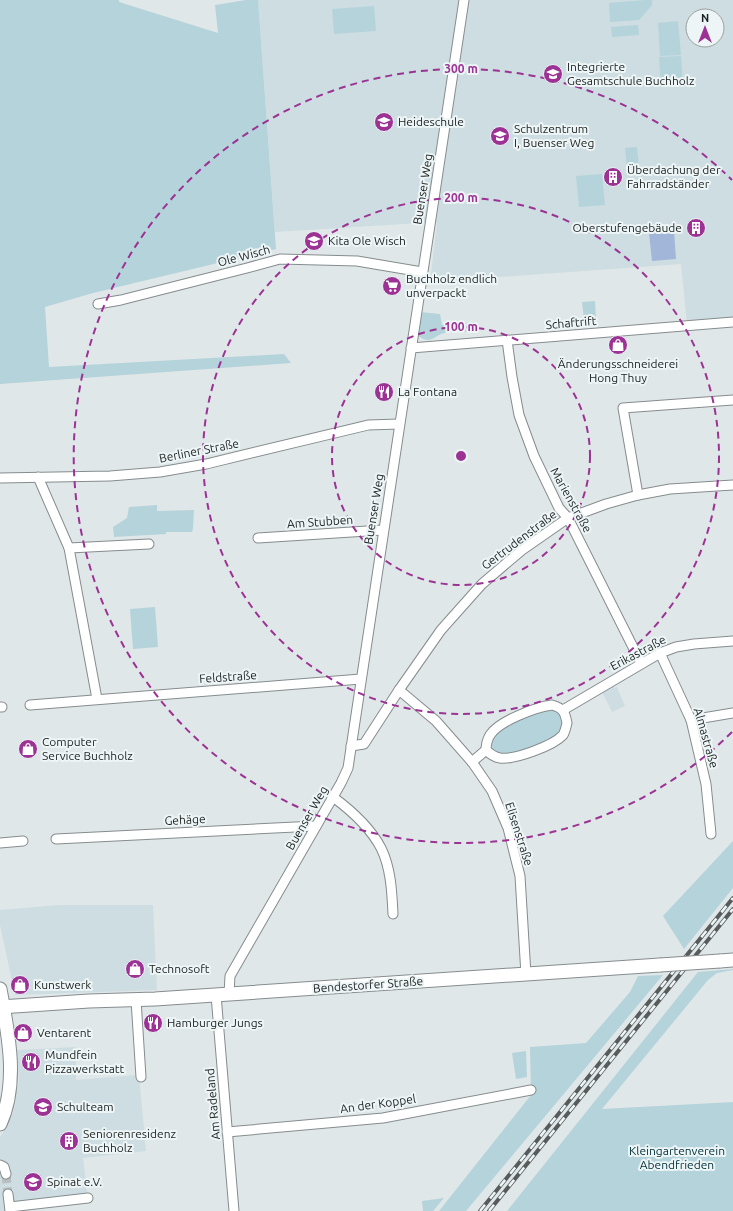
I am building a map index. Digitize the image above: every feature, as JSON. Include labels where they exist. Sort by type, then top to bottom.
[{"type":"street","name":"Buenser Weg","points":[[229,994],[230,976],[341,783],[348,768],[464,0]]},
{"type":"street","name":"Ole Wisch","points":[[98,304],[121,300],[280,259],[357,261],[422,272]]},
{"type":"street","name":"Schaftrift","points":[[411,348],[733,322]]},
{"type":"street","name":"Marienstraße","points":[[507,340],[519,415],[537,462],[559,508],[568,518],[641,663]]},
{"type":"street","points":[[638,495],[623,408],[733,400]]},
{"type":"street","name":"Berliner Straße","points":[[0,478],[110,476],[160,472],[206,464],[368,425],[400,424]]},
{"type":"street","points":[[38,477],[69,548],[97,699]]},
{"type":"street","name":"Gertrudenstraße","points":[[351,746],[364,744],[399,690],[441,630],[482,584],[522,550],[568,518],[606,504],[638,495],[670,489],[733,485]]},
{"type":"street","name":"Am Stubben","points":[[258,538],[383,530]]},
{"type":"street","points":[[69,548],[148,544]]},
{"type":"street","name":"Erikastraße","points":[[563,710],[660,653],[676,647],[694,644],[733,641]]},
{"type":"street","name":"Almastraße","points":[[660,653],[691,720],[706,784],[711,834]]},
{"type":"street","name":"Feldstraße","points":[[30,705],[361,679]]},
{"type":"street","name":"Elisenstraße","points":[[399,690],[436,721],[472,762],[492,791],[508,828],[520,876],[526,975]]},
{"type":"street","points":[[472,762],[486,750],[487,740],[490,734],[520,715],[543,706],[552,705],[563,710],[567,723],[563,735],[555,741],[527,754],[514,757],[499,758],[491,755],[486,750]]},
{"type":"street","points":[[691,720],[733,713]]},
{"type":"street","points":[[333,796],[347,807],[365,825],[381,849],[389,872],[393,914]]},
{"type":"street","name":"Gehäge","points":[[56,839],[316,826]]},
{"type":"street","points":[[0,843],[23,841]]},
{"type":"street","name":"Bendestorfer Straße","points":[[2,1007],[216,995],[727,961]]},
{"type":"street","points":[[0,989],[7,1030],[11,1075],[8,1102],[0,1124]]},
{"type":"street","name":"Am Radeland","points":[[216,995],[234,1211]]},
{"type":"street","points":[[136,1000],[141,1077]]},
{"type":"street","name":"An der Koppel","points":[[227,1132],[382,1118],[531,1090]]},
{"type":"street","points":[[0,1165],[4,1167],[6,1174]]},
{"type":"street","points":[[8,1194],[10,1209],[88,1198]]},
{"type":"shaded area","name":"Schulzentrum I, Buenser Weg","points":[[258,0],[733,0],[733,322],[687,325],[681,264],[430,282],[437,223],[275,232]]},
{"type":"shaded area","points":[[613,684],[614,688],[617,687],[625,706],[612,712],[601,690]]},
{"type":"shaded area","points":[[59,905],[153,905],[157,990],[15,995],[0,925],[0,910]]},
{"type":"shaded area","points":[[76,1047],[76,1080],[139,1075],[146,1151],[83,1158],[88,1198],[10,1211],[0,1211],[0,1137],[14,1110],[19,1080],[17,1050]]},
{"type":"green space","points":[[0,0],[119,0],[119,2],[218,33],[215,5],[246,0],[258,0],[276,249],[93,293],[45,307],[49,367],[284,354],[291,363],[0,384]]},
{"type":"green space","points":[[652,0],[652,5],[639,20],[610,22],[609,3]]},
{"type":"green space","points":[[374,6],[376,31],[334,34],[332,9]]},
{"type":"green space","points":[[678,21],[681,55],[660,56],[658,23]]},
{"type":"green space","points":[[638,25],[639,35],[612,37],[611,27]]},
{"type":"green space","points":[[681,56],[683,85],[661,87],[659,57]]},
{"type":"green space","points":[[637,147],[639,167],[627,168],[625,148]]},
{"type":"green space","points":[[602,174],[605,205],[579,207],[576,176]]},
{"type":"green space","points":[[595,301],[596,319],[584,320],[582,302]]},
{"type":"green space","points":[[420,312],[440,314],[442,325],[474,322],[474,332],[448,332],[440,334],[429,340],[423,339],[418,336]]},
{"type":"green space","points":[[157,505],[157,511],[194,510],[192,532],[166,532],[166,534],[114,537],[113,527],[127,518],[129,507]]},
{"type":"green space","points":[[155,607],[158,647],[133,649],[130,609]]},
{"type":"green space","points":[[559,707],[567,723],[555,741],[499,758],[486,745],[487,740],[521,715]]},
{"type":"green space","points":[[733,841],[733,888],[684,949],[663,916]]},
{"type":"green space","name":"Kleingartenverein Abendfrieden","points":[[733,969],[717,973],[708,980],[602,1109],[733,1102],[733,1211],[507,1211],[698,972]]},
{"type":"green space","points":[[663,975],[466,1211],[439,1211],[531,1095],[530,1047],[586,1043],[630,992],[638,976]]},
{"type":"green space","points":[[526,1051],[527,1077],[516,1079],[512,1053]]},
{"type":"green space","points":[[444,1198],[433,1211],[423,1211],[422,1201]]},
{"type":"water","points":[[674,231],[676,259],[652,261],[649,233]]},
{"type":"tunnel","points":[[6,1174],[8,1194]]},
{"type":"railway","points":[[480,1211],[733,898]]},
{"type":"railway","points":[[489,1211],[733,909]]},
{"type":"place","name":"Integrierte Gesamtschule Buchholz","points":[[553,74]]},
{"type":"place","name":"Heideschule","points":[[384,122]]},
{"type":"place","name":"Schulzentrum I, Buenser Weg","points":[[500,136]]},
{"type":"place","name":"Überdachung der Fahrradständer","points":[[613,177]]},
{"type":"place","name":"Oberstufengebäude","points":[[696,228]]},
{"type":"place","name":"Kita Ole Wisch","points":[[314,241]]},
{"type":"place","name":"Buchholz endlich unverpackt","points":[[392,286]]},
{"type":"place","name":"Änderungsschneiderei Hong Thuy","points":[[618,345]]},
{"type":"place","name":"La Fontana","points":[[384,392]]},
{"type":"place","name":"Computer Service Buchholz","points":[[28,749]]},
{"type":"place","name":"Technosoft","points":[[135,969]]},
{"type":"place","name":"Kunstwerk","points":[[20,985]]},
{"type":"place","name":"Hamburger Jungs","points":[[153,1023]]},
{"type":"place","name":"Ventarent","points":[[23,1033]]},
{"type":"place","name":"Mundfein Pizzawerkstatt","points":[[31,1062]]},
{"type":"place","name":"Schulteam","points":[[43,1107]]},
{"type":"place","name":"Seniorenresidenz Buchholz","points":[[69,1141]]},
{"type":"place","name":"Spinat e.V.","points":[[33,1182]]}]
